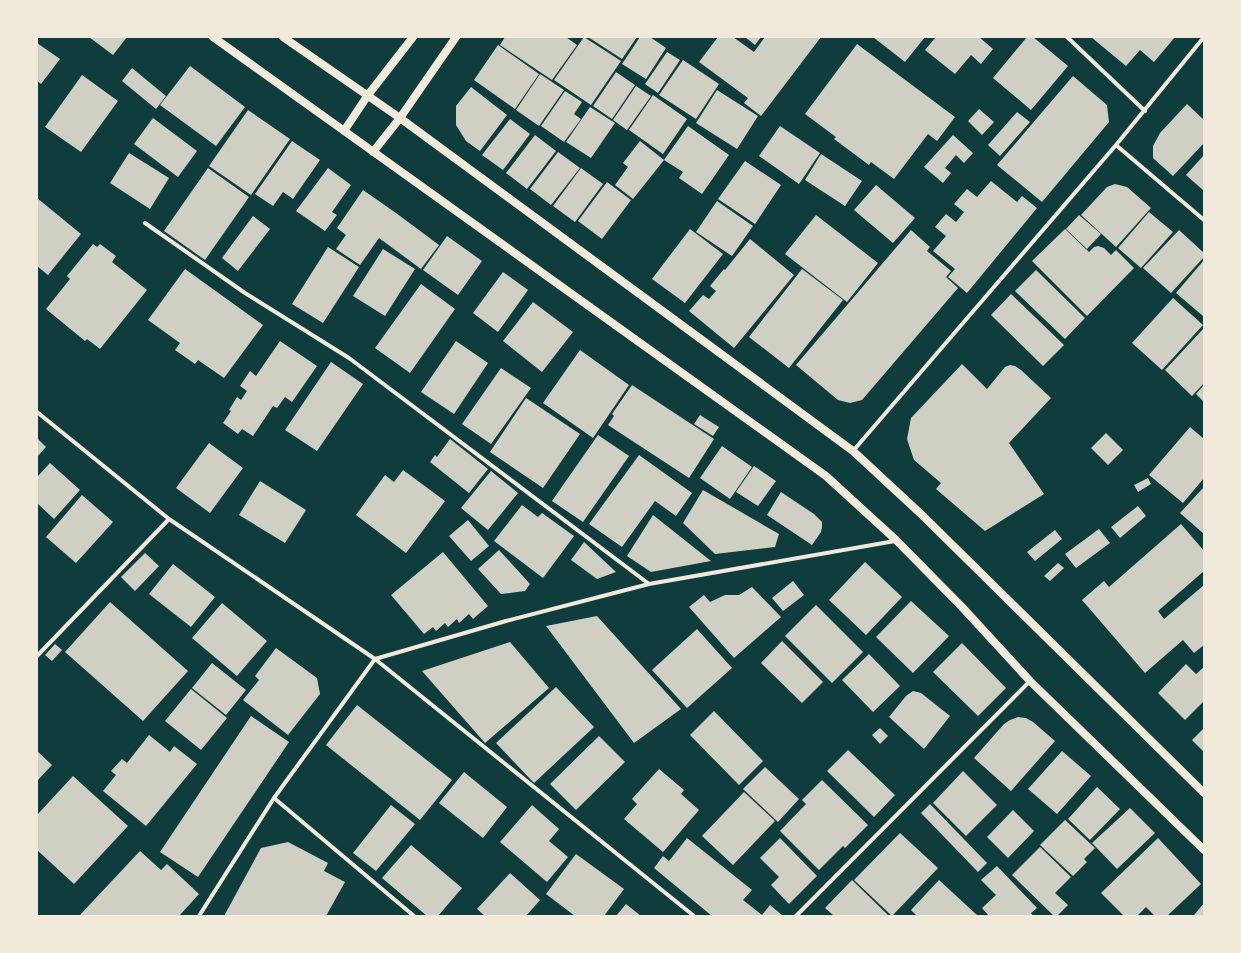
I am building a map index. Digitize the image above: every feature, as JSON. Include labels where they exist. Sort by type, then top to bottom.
[{"type":"main road","points":[[213,37],[826,476],[896,540],[962,607],[1030,681],[1204,850]]},
{"type":"main road","points":[[283,37],[400,118],[853,451],[927,519],[1204,793]]},
{"type":"main road","points":[[344,131],[368,95],[413,37]]},
{"type":"main road","points":[[374,152],[400,118],[456,37]]},
{"type":"street","points":[[1068,37],[1145,111]]},
{"type":"street","points":[[853,451],[1145,111],[1204,37]]},
{"type":"street","points":[[1116,145],[1204,220]]},
{"type":"street","points":[[145,223],[245,293],[349,358],[649,584]]},
{"type":"street","points":[[37,412],[169,519],[375,659],[694,916]]},
{"type":"street","points":[[37,656],[169,519]]},
{"type":"street","points":[[200,916],[274,798],[375,659],[506,621],[649,584],[896,540]]},
{"type":"street","points":[[796,916],[1030,681]]},
{"type":"street","points":[[274,798],[414,916]]},
{"type":"building","points":[[89,37],[127,37],[113,55]]},
{"type":"building","points":[[505,37],[566,37],[577,45],[552,80],[500,45]]},
{"type":"building","points":[[584,37],[621,61],[591,105],[554,80]]},
{"type":"building","points":[[588,37],[637,37],[622,59]]},
{"type":"building","points":[[640,37],[650,37],[666,48],[646,79],[622,64]]},
{"type":"building","points":[[718,37],[733,37],[754,52],[765,37],[821,37],[761,116],[744,103],[748,98],[699,62]]},
{"type":"building","points":[[745,37],[761,37],[755,45]]},
{"type":"building","points":[[873,37],[925,37],[905,62]]},
{"type":"building","points":[[936,37],[979,37],[993,49],[981,64],[971,55],[955,74],[925,50]]},
{"type":"building","points":[[1027,37],[1033,37],[1068,66],[1031,110],[993,78]]},
{"type":"building","points":[[1091,37],[1175,37],[1154,62],[1140,50],[1126,66]]},
{"type":"building","points":[[37,43],[60,59],[41,84],[37,81]]},
{"type":"building","points":[[857,44],[955,117],[937,141],[928,134],[894,179],[871,162],[869,165],[834,139],[836,137],[805,114]]},
{"type":"building","points":[[498,45],[539,74],[515,109],[474,80]]},
{"type":"building","points":[[667,52],[680,60],[658,93],[645,84]]},
{"type":"building","points":[[683,60],[719,84],[696,119],[659,95]]},
{"type":"building","points":[[190,66],[245,107],[216,146],[160,105]]},
{"type":"building","points":[[132,68],[166,96],[156,109],[122,81]]},
{"type":"building","points":[[616,72],[635,85],[612,119],[593,106]]},
{"type":"building","points":[[540,74],[564,90],[539,126],[516,110]]},
{"type":"building","points":[[82,75],[118,101],[81,152],[45,127]]},
{"type":"building","points":[[1073,76],[1107,105],[1109,122],[1042,202],[997,165]]},
{"type":"building","points":[[636,86],[651,96],[627,130],[613,120]]},
{"type":"building","points":[[471,87],[507,115],[480,151],[466,141],[456,125],[456,106]]},
{"type":"building","points":[[717,90],[758,116],[737,149],[696,123]]},
{"type":"building","points":[[565,91],[582,102],[574,114],[581,119],[564,142],[541,126]]},
{"type":"building","points":[[653,95],[687,119],[663,154],[629,130]]},
{"type":"building","points":[[1187,104],[1204,120],[1204,143],[1173,176],[1153,158],[1153,146],[1160,133]]},
{"type":"building","points":[[590,107],[615,123],[591,158],[566,142]]},
{"type":"building","points":[[979,109],[994,122],[982,135],[968,121]]},
{"type":"building","points":[[248,110],[290,139],[251,195],[209,166]]},
{"type":"building","points":[[1017,112],[1030,122],[1000,156],[988,145]]},
{"type":"building","points":[[153,118],[197,151],[178,177],[134,144]]},
{"type":"building","points":[[510,119],[530,134],[503,170],[482,155]]},
{"type":"building","points":[[688,126],[729,155],[702,194],[679,178],[683,172],[664,160]]},
{"type":"building","points":[[780,126],[820,153],[799,184],[759,156]]},
{"type":"building","points":[[535,135],[556,151],[527,189],[506,173]]},
{"type":"building","points":[[953,135],[973,153],[964,163],[956,155],[945,168],[951,173],[943,183],[924,167]]},
{"type":"building","points":[[292,141],[320,160],[293,199],[283,192],[273,206],[255,194]]},
{"type":"building","points":[[640,141],[664,160],[633,199],[615,185],[628,167],[623,163]]},
{"type":"building","points":[[558,152],[580,168],[551,205],[530,189]]},
{"type":"building","points":[[129,153],[169,178],[150,209],[110,183]]},
{"type":"building","points":[[821,154],[862,181],[845,206],[805,180]]},
{"type":"building","points":[[1204,155],[1204,191],[1186,175]]},
{"type":"building","points":[[745,161],[781,185],[755,224],[718,199]]},
{"type":"building","points":[[208,168],[249,197],[205,260],[164,231]]},
{"type":"building","points":[[328,168],[351,185],[332,212],[337,215],[325,231],[296,211]]},
{"type":"building","points":[[581,168],[603,184],[575,222],[553,206]]},
{"type":"building","points":[[991,181],[1017,202],[1022,196],[1037,208],[967,293],[948,277],[955,269],[933,251],[946,236],[935,227],[946,214],[956,222],[964,212],[954,204],[967,189],[977,197]]},
{"type":"building","points":[[607,182],[631,200],[602,239],[578,221]]},
{"type":"building","points":[[1115,184],[1127,187],[1151,208],[1116,247],[1081,215],[1107,187]]},
{"type":"building","points":[[876,185],[915,218],[893,243],[854,210]]},
{"type":"building","points":[[363,190],[439,245],[421,269],[379,238],[360,265],[336,249],[346,235],[337,228]]},
{"type":"building","points":[[37,198],[81,234],[48,275],[37,266]]},
{"type":"building","points":[[717,201],[753,226],[732,256],[696,232]]},
{"type":"building","points":[[1149,212],[1173,232],[1141,268],[1118,248]]},
{"type":"building","points":[[816,215],[878,263],[847,302],[785,254]]},
{"type":"building","points":[[1079,215],[1101,234],[1087,249],[1066,229]]},
{"type":"building","points":[[253,216],[270,229],[238,271],[222,258]]},
{"type":"building","points":[[690,229],[723,254],[685,303],[652,279]]},
{"type":"building","points":[[1065,229],[1089,252],[1094,247],[1098,246],[1104,248],[1111,255],[1116,250],[1134,268],[1087,316],[1032,261]]},
{"type":"building","points":[[911,230],[930,247],[927,251],[951,271],[946,277],[958,288],[862,400],[850,403],[838,400],[796,365]]},
{"type":"building","points":[[1179,230],[1204,253],[1204,257],[1171,293],[1143,268]]},
{"type":"building","points":[[447,236],[482,261],[458,295],[423,270]]},
{"type":"building","points":[[750,239],[794,275],[734,348],[689,311],[703,295],[709,299],[716,291],[710,286]]},
{"type":"building","points":[[93,244],[97,247],[100,244],[116,256],[112,262],[147,290],[100,349],[87,339],[85,341],[46,309],[70,279],[67,276]]},
{"type":"building","points":[[328,247],[359,267],[323,323],[292,304]]},
{"type":"building","points":[[383,249],[415,269],[385,316],[353,296]]},
{"type":"building","points":[[1204,260],[1204,316],[1203,316],[1176,293]]},
{"type":"building","points":[[185,269],[263,325],[224,378],[198,360],[195,364],[175,350],[180,343],[148,320]]},
{"type":"building","points":[[802,269],[843,300],[789,368],[749,337]]},
{"type":"building","points":[[1036,270],[1085,318],[1065,339],[1015,291]]},
{"type":"building","points":[[503,272],[528,290],[498,332],[473,313]]},
{"type":"building","points":[[421,284],[455,309],[410,373],[375,348]]},
{"type":"building","points":[[1011,294],[1064,345],[1043,366],[991,315]]},
{"type":"building","points":[[1173,298],[1203,325],[1162,370],[1132,343]]},
{"type":"building","points":[[533,302],[573,332],[542,372],[503,341]]},
{"type":"building","points":[[1204,328],[1204,383],[1192,396],[1165,370]]},
{"type":"building","points":[[280,341],[317,366],[292,402],[285,397],[277,408],[273,406],[253,436],[242,429],[238,434],[223,423],[231,411],[229,410],[237,397],[241,400],[247,391],[240,386],[250,371],[256,376]]},
{"type":"building","points":[[456,341],[488,363],[454,414],[421,392]]},
{"type":"building","points":[[580,350],[629,385],[593,438],[543,403]]},
{"type":"building","points":[[331,362],[363,384],[317,451],[285,430]]},
{"type":"building","points":[[962,364],[987,389],[1005,367],[1010,365],[1015,366],[1051,398],[1009,443],[1044,494],[985,531],[936,489],[941,483],[914,460],[907,439],[911,418]]},
{"type":"building","points":[[501,368],[531,388],[491,444],[462,424]]},
{"type":"building","points":[[632,385],[714,439],[689,478],[608,425],[614,416],[612,414]]},
{"type":"building","points":[[1204,385],[1204,402],[1196,394]]},
{"type":"building","points":[[526,398],[580,434],[543,488],[490,452]]},
{"type":"building","points":[[700,415],[719,427],[713,436],[694,424]]},
{"type":"building","points":[[1190,427],[1204,439],[1204,478],[1183,503],[1149,475]]},
{"type":"building","points":[[1106,433],[1123,450],[1108,465],[1091,448]]},
{"type":"building","points":[[598,435],[629,456],[583,522],[552,501]]},
{"type":"building","points":[[37,438],[46,447],[37,457]]},
{"type":"building","points":[[450,439],[488,469],[469,493],[430,462],[435,455],[437,457]]},
{"type":"building","points":[[209,443],[243,468],[210,513],[176,488]]},
{"type":"building","points":[[722,446],[752,467],[730,499],[700,478]]},
{"type":"building","points":[[639,455],[692,493],[676,516],[655,501],[622,547],[589,524]]},
{"type":"building","points":[[50,463],[80,490],[54,519],[37,503],[37,477]]},
{"type":"building","points":[[754,466],[776,481],[758,506],[736,492]]},
{"type":"building","points":[[403,470],[445,501],[406,553],[356,515],[385,475],[394,482]]},
{"type":"building","points":[[491,471],[518,493],[488,530],[461,508]]},
{"type":"building","points":[[1148,478],[1151,484],[1138,492],[1134,485]]},
{"type":"building","points":[[260,481],[306,510],[285,543],[239,515]]},
{"type":"building","points":[[1204,487],[1204,534],[1180,513]]},
{"type":"building","points":[[703,490],[779,534],[775,547],[715,554],[683,523]]},
{"type":"building","points":[[781,492],[814,514],[822,522],[821,532],[812,545],[767,515]]},
{"type":"building","points":[[82,495],[113,522],[76,563],[46,537]]},
{"type":"building","points":[[522,505],[538,517],[542,513],[574,536],[543,578],[494,541]]},
{"type":"building","points":[[1138,506],[1146,516],[1120,538],[1111,527]]},
{"type":"building","points":[[653,515],[711,561],[651,572],[627,556]]},
{"type":"building","points":[[468,520],[489,546],[471,561],[449,536]]},
{"type":"building","points":[[1181,524],[1204,551],[1204,571],[1158,611],[1164,619],[1204,585],[1204,645],[1194,653],[1183,640],[1145,673],[1082,600],[1104,581],[1109,587]]},
{"type":"building","points":[[1099,529],[1110,543],[1076,568],[1065,554]]},
{"type":"building","points":[[1055,530],[1062,539],[1035,561],[1027,552]]},
{"type":"building","points":[[584,542],[616,572],[597,579],[571,560]]},
{"type":"building","points":[[499,550],[530,584],[525,591],[501,594],[478,569]]},
{"type":"building","points":[[443,552],[488,606],[473,619],[469,614],[459,623],[457,619],[448,627],[445,623],[436,631],[433,627],[424,634],[391,595]]},
{"type":"building","points":[[145,553],[159,566],[135,591],[121,577]]},
{"type":"building","points":[[865,562],[902,597],[866,635],[829,600]]},
{"type":"building","points":[[1058,563],[1064,568],[1050,581],[1044,576]]},
{"type":"building","points":[[173,564],[215,597],[191,627],[149,594]]},
{"type":"building","points":[[793,581],[804,595],[783,611],[772,598]]},
{"type":"building","points":[[752,587],[781,617],[734,658],[689,607],[704,595],[710,602],[725,595],[739,595]]},
{"type":"building","points":[[911,601],[949,636],[913,673],[876,637]]},
{"type":"building","points":[[110,602],[188,671],[143,721],[65,652]]},
{"type":"building","points":[[222,603],[267,641],[237,676],[192,638]]},
{"type":"building","points":[[816,605],[863,652],[832,683],[785,636]]},
{"type":"building","points":[[597,616],[681,709],[634,743],[546,626]]},
{"type":"building","points":[[697,629],[732,668],[687,708],[652,670]]},
{"type":"building","points":[[782,641],[823,682],[802,703],[761,663]]},
{"type":"building","points":[[510,642],[549,688],[485,743],[422,671]]},
{"type":"building","points":[[962,643],[1006,688],[978,716],[933,672]]},
{"type":"building","points":[[55,644],[62,650],[52,661],[45,655]]},
{"type":"building","points":[[276,648],[317,678],[320,694],[288,735],[243,700],[259,680],[255,676]]},
{"type":"building","points":[[869,654],[900,686],[873,712],[842,680]]},
{"type":"building","points":[[212,663],[246,690],[226,715],[192,688]]},
{"type":"building","points":[[1186,664],[1196,674],[1204,667],[1204,701],[1185,720],[1158,693]]},
{"type":"building","points":[[556,687],[594,727],[534,783],[496,743]]},
{"type":"building","points":[[191,689],[227,718],[201,750],[165,721]]},
{"type":"building","points":[[913,691],[921,693],[950,716],[924,749],[889,717],[906,696]]},
{"type":"building","points":[[357,705],[452,780],[420,820],[326,745]]},
{"type":"building","points":[[714,711],[763,761],[739,785],[690,735]]},
{"type":"building","points":[[251,716],[289,742],[198,877],[160,852]]},
{"type":"building","points":[[1018,717],[1026,718],[1033,722],[1055,741],[1011,791],[974,758],[1004,724]]},
{"type":"building","points":[[880,728],[888,736],[880,744],[872,735]]},
{"type":"building","points":[[1204,728],[1204,752],[1192,740]]},
{"type":"building","points":[[149,735],[170,752],[174,746],[197,764],[146,826],[103,791],[116,775],[111,771],[122,759],[127,763]]},
{"type":"building","points":[[599,736],[625,762],[576,810],[550,784]]},
{"type":"building","points":[[848,750],[895,795],[874,817],[827,771]]},
{"type":"building","points":[[37,751],[52,765],[37,781]]},
{"type":"building","points":[[1062,751],[1091,776],[1057,814],[1028,789]]},
{"type":"building","points":[[765,767],[799,799],[778,822],[743,789]]},
{"type":"building","points":[[659,769],[684,790],[681,794],[699,810],[663,852],[624,819],[637,804],[632,799]]},
{"type":"building","points":[[963,771],[997,805],[966,836],[933,803]]},
{"type":"building","points":[[464,772],[507,807],[483,838],[439,803]]},
{"type":"building","points":[[73,776],[128,826],[74,884],[37,850],[37,815]]},
{"type":"building","points":[[822,780],[868,825],[845,848],[843,846],[819,870],[780,831],[806,804],[802,800]]},
{"type":"building","points":[[1097,787],[1120,809],[1090,840],[1068,819]]},
{"type":"building","points":[[744,792],[775,821],[733,865],[702,836]]},
{"type":"building","points":[[930,804],[987,863],[978,872],[921,813]]},
{"type":"building","points":[[391,805],[415,824],[376,871],[353,853]]},
{"type":"building","points":[[532,805],[559,829],[549,841],[568,857],[547,882],[500,842]]},
{"type":"building","points":[[1130,808],[1155,833],[1117,869],[1092,843]]},
{"type":"building","points":[[1013,810],[1034,831],[1008,858],[987,837]]},
{"type":"building","points":[[1065,820],[1095,848],[1084,859],[1087,862],[1073,876],[1040,845]]},
{"type":"building","points":[[900,833],[938,868],[892,916],[854,880]]},
{"type":"building","points":[[687,838],[752,890],[743,900],[762,915],[770,905],[782,915],[712,916],[654,868],[663,856],[669,861]]},
{"type":"building","points":[[780,838],[817,876],[789,904],[771,885],[779,877],[760,858]]},
{"type":"building","points":[[1158,838],[1201,884],[1167,916],[1155,916],[1146,907],[1137,916],[1124,916],[1101,893]]},
{"type":"building","points":[[288,842],[328,863],[324,871],[345,882],[326,916],[224,916],[261,848]]},
{"type":"building","points":[[411,845],[462,888],[438,916],[427,916],[382,878]]},
{"type":"building","points":[[1040,847],[1071,877],[1055,893],[1068,905],[1057,916],[1054,916],[1012,875]]},
{"type":"building","points":[[140,851],[161,870],[167,864],[199,894],[179,916],[79,916]]},
{"type":"building","points":[[576,854],[624,889],[604,916],[575,916],[546,894]]},
{"type":"building","points":[[997,866],[1037,908],[1031,913],[1033,916],[989,916],[982,908],[996,895],[981,880]]},
{"type":"building","points":[[510,873],[540,900],[526,916],[485,916],[477,909]]},
{"type":"building","points":[[852,880],[889,916],[834,916],[825,908]]},
{"type":"building","points":[[939,880],[978,916],[917,916],[911,910]]},
{"type":"building","points":[[1204,903],[1204,916],[1195,916],[1194,915]]},
{"type":"building","points":[[626,904],[641,916],[616,916]]}]
